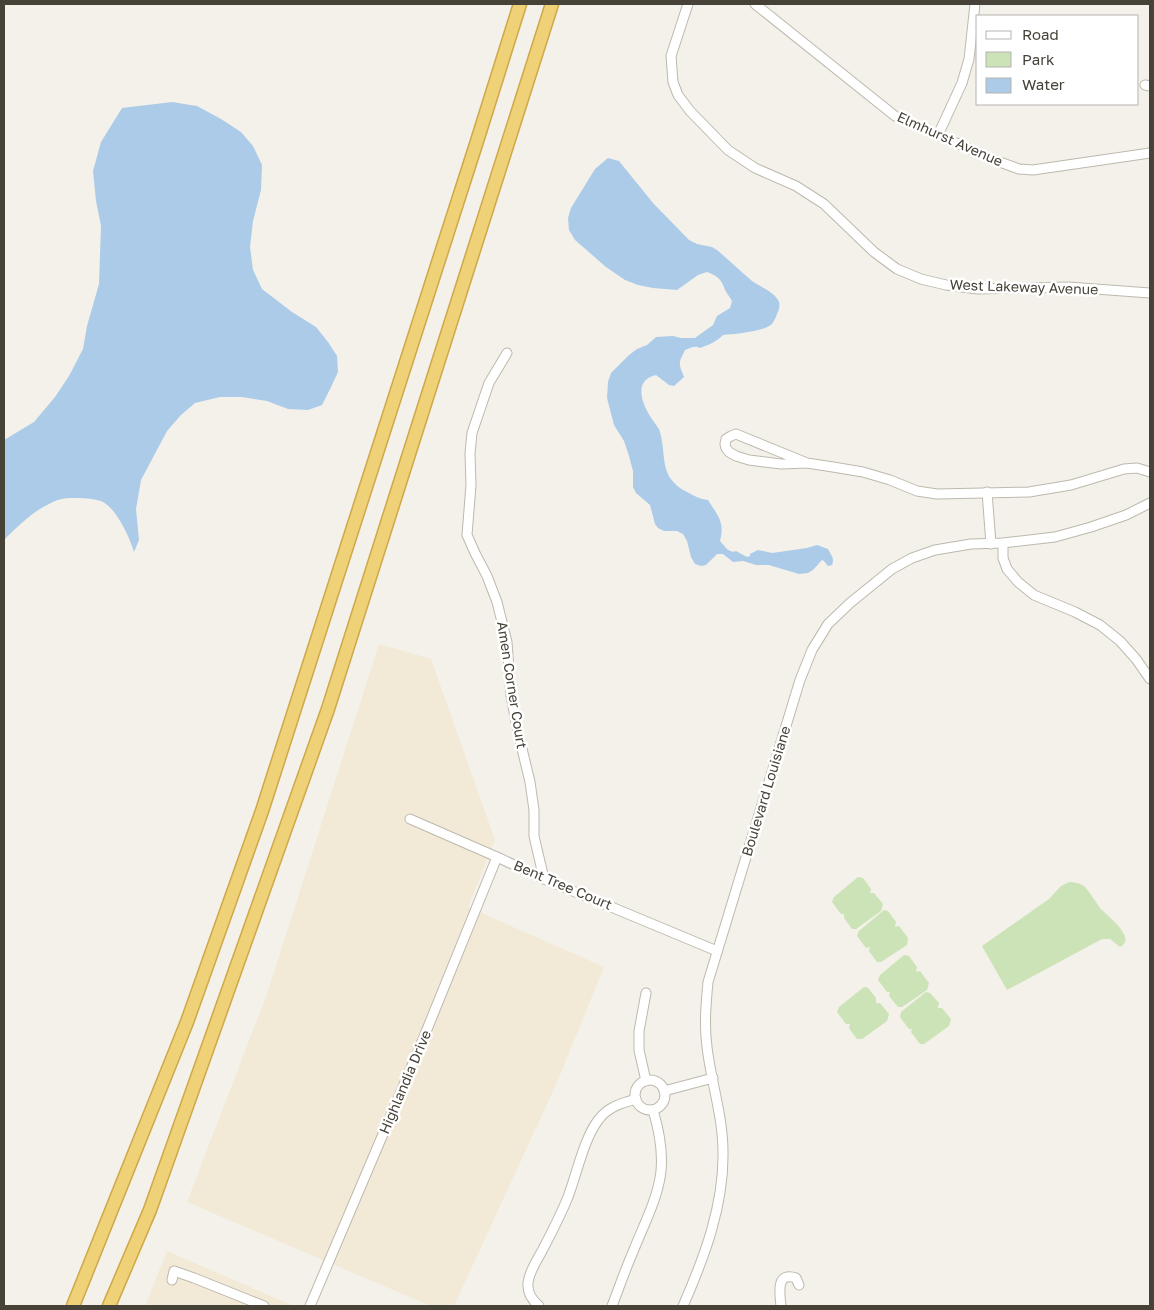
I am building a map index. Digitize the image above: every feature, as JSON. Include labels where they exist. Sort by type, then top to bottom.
[{"type":"highway","points":[[73,1306],[187,1022],[262,811],[520,4]]},
{"type":"highway","points":[[109,1306],[150,1210],[328,709],[552,4]]},
{"type":"street","name":"West Lakeway Avenue","points":[[688,4],[671,56],[673,82],[678,95],[690,111],[728,150],[755,168],[796,186],[824,204],[874,252],[897,268],[921,279],[946,286],[970,288],[1068,287],[1150,294]]},
{"type":"street","name":"Elmhurst Avenue","points":[[755,4],[895,116],[996,161],[1019,169],[1033,170],[1150,153]]},
{"type":"street","points":[[938,135],[962,82],[969,59],[976,4]]},
{"type":"street","name":"Amen Corner Court","points":[[507,353],[489,383],[472,433],[470,453],[471,485],[467,535],[497,602],[506,642],[511,696],[530,782],[534,810],[534,836],[544,879]]},
{"type":"street","points":[[807,463],[736,434],[726,439],[725,444],[729,452],[748,460],[781,464],[807,463],[863,472],[917,491],[937,494],[1029,492],[1071,485],[1124,469],[1137,468],[1150,472]]},
{"type":"street","points":[[987,492],[991,544]]},
{"type":"street","name":"Boulevard Louisiane","points":[[683,1306],[701,1266],[715,1220],[722,1183],[724,1153],[721,1121],[706,1046],[705,1013],[708,982],[800,680],[812,650],[828,624],[850,602],[892,569],[912,558],[935,550],[971,544],[991,544],[1055,537],[1117,518],[1150,503]]},
{"type":"street","points":[[1002,543],[1003,558],[1007,569],[1018,582],[1034,595],[1100,625],[1120,641],[1150,679]]},
{"type":"street","name":"Bent Tree Court","points":[[410,820],[544,879],[717,951]]},
{"type":"street","name":"Highlandia Drive","points":[[310,1306],[418,1051],[497,857]]},
{"type":"street","points":[[646,993],[639,1031],[639,1050],[646,1081]]},
{"type":"street","points":[[664,1091],[712,1078]]},
{"type":"street","points":[[651,1080],[661,1086],[664,1091],[664,1102],[660,1107],[649,1110],[639,1106],[636,1099],[636,1089],[640,1084],[651,1080]]},
{"type":"street","points":[[539,1306],[530,1295],[529,1276],[568,1197],[593,1127],[600,1117],[611,1108],[636,1099]]},
{"type":"street","points":[[612,1306],[656,1196],[662,1152],[653,1110]]},
{"type":"street","points":[[172,1280],[174,1271],[264,1306]]},
{"type":"street","points":[[781,1306],[779,1289],[781,1282],[790,1276],[796,1278],[799,1285]]},
{"type":"shaded area","points":[[379,644],[431,659],[495,840],[468,907],[604,967],[558,1080],[454,1306],[431,1306],[187,1202],[267,994]]},
{"type":"shaded area","points":[[167,1251],[294,1306],[145,1306]]},
{"type":"green space","points":[[858,877],[863,878],[871,889],[870,893],[874,893],[883,904],[881,911],[856,929],[852,929],[844,918],[844,914],[841,914],[832,902],[834,897]]},
{"type":"green space","points":[[1069,882],[1079,883],[1086,888],[1100,908],[1119,927],[1125,938],[1125,943],[1120,947],[1110,939],[1102,939],[1007,990],[982,946],[1049,899],[1061,886]]},
{"type":"green space","points":[[884,910],[888,911],[896,922],[895,927],[899,926],[908,938],[907,945],[881,962],[877,962],[869,951],[870,947],[866,948],[857,936],[859,931]]},
{"type":"green space","points":[[904,955],[909,956],[917,967],[916,972],[920,971],[929,983],[927,990],[902,1007],[898,1007],[889,996],[890,992],[887,992],[878,980],[880,975]]},
{"type":"green space","points":[[864,987],[868,988],[876,998],[876,1003],[880,1003],[889,1014],[887,1021],[862,1039],[857,1039],[849,1028],[850,1024],[846,1024],[837,1012],[839,1007]]},
{"type":"green space","points":[[926,992],[930,993],[939,1003],[938,1008],[942,1008],[951,1019],[949,1026],[924,1044],[920,1044],[911,1032],[912,1029],[909,1029],[900,1017],[901,1012]]},
{"type":"water","points":[[172,102],[197,106],[221,119],[241,132],[253,146],[262,165],[261,190],[253,221],[250,247],[253,270],[262,289],[292,312],[316,327],[337,356],[338,372],[322,405],[308,410],[288,409],[267,401],[242,397],[220,397],[195,403],[181,415],[167,431],[141,480],[136,509],[139,540],[134,552],[126,531],[107,504],[87,498],[60,499],[43,507],[19,525],[4,540],[4,440],[34,422],[55,397],[69,376],[83,349],[87,326],[99,284],[101,226],[93,171],[101,142],[122,108]]},
{"type":"water","points":[[608,158],[619,161],[653,203],[689,240],[717,250],[752,281],[774,295],[779,302],[776,318],[768,327],[749,332],[723,335],[703,347],[685,350],[680,363],[684,377],[674,386],[669,385],[656,375],[644,382],[641,391],[644,405],[660,431],[665,466],[668,473],[678,486],[695,496],[708,500],[718,515],[721,524],[720,541],[729,550],[736,551],[747,557],[758,550],[772,553],[817,545],[828,549],[833,559],[832,565],[828,566],[822,560],[813,570],[808,573],[799,574],[769,565],[756,565],[743,561],[733,562],[723,554],[717,554],[706,565],[695,564],[683,534],[677,531],[664,531],[658,528],[655,524],[650,505],[636,493],[633,487],[633,471],[629,456],[624,441],[614,425],[607,398],[608,382],[611,373],[629,355],[647,345],[656,337],[695,338],[713,325],[717,316],[730,308],[732,301],[719,279],[707,272],[698,275],[677,290],[653,288],[625,280],[606,267],[575,240],[569,230],[568,218],[571,208],[595,169]]}]
